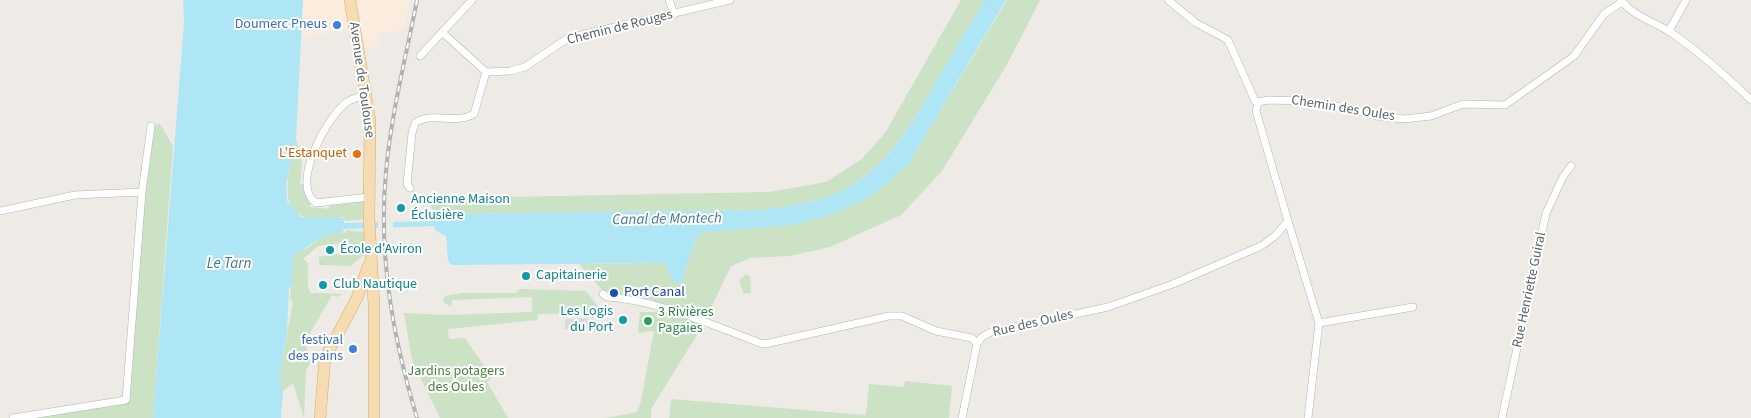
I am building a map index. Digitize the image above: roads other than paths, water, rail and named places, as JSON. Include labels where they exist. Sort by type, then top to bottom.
[{"type":"main road","name":"Avenue de Toulouse","points":[[350,0],[370,121],[369,219],[374,313],[374,418]]},
{"type":"main road","points":[[320,418],[325,358],[366,275],[372,250]]},
{"type":"main road","points":[[353,303],[361,298],[371,302],[374,313]]},
{"type":"street","points":[[420,56],[472,0]]},
{"type":"street","points":[[669,0],[674,14]]},
{"type":"street","name":"Chemin de Rouges","points":[[486,72],[510,72],[525,67],[540,60],[568,38],[730,0]]},
{"type":"street","points":[[1168,0],[1196,24],[1228,40],[1237,57],[1248,87],[1255,101],[1258,102],[1256,111],[1319,323],[1308,418]]},
{"type":"street","points":[[1669,31],[1686,0]]},
{"type":"street","points":[[1622,1],[1639,16],[1669,31],[1710,59],[1751,100]]},
{"type":"street","name":"Chemin des Oules","points":[[1258,102],[1268,100],[1301,101],[1347,108],[1376,116],[1404,118],[1431,116],[1464,104],[1505,105],[1574,56],[1604,14],[1622,1]]},
{"type":"street","points":[[410,188],[407,184],[412,132],[415,123],[423,118],[461,119],[474,114],[486,72],[442,32]]},
{"type":"street","points":[[365,96],[356,97],[338,110],[321,137],[309,165],[308,188],[311,199],[316,203],[370,197]]},
{"type":"street","points":[[13,418],[126,400],[142,192],[151,126]]},
{"type":"street","name":"Rue Henriette Guiral","points":[[1502,418],[1546,213],[1570,166]]},
{"type":"street","points":[[0,211],[75,195],[142,192]]},
{"type":"street","name":"Rue des Oules","points":[[603,294],[607,297],[647,302],[674,310],[765,344],[889,316],[902,316],[936,331],[972,338],[977,344],[982,337],[991,332],[1108,307],[1173,284],[1261,246],[1275,236],[1288,221]]},
{"type":"street","points":[[1319,323],[1413,307]]},
{"type":"street","points":[[962,418],[977,344]]},
{"type":"water","name":"Le Tarn","points":[[183,0],[303,0],[296,139],[286,185],[287,201],[301,217],[344,218],[344,223],[435,221],[435,217],[452,214],[764,210],[821,199],[856,183],[884,159],[907,130],[985,0],[1006,0],[909,163],[885,185],[864,200],[825,217],[790,225],[701,233],[696,239],[681,283],[675,284],[664,263],[451,265],[448,260],[446,236],[435,230],[435,226],[344,229],[343,232],[330,234],[297,252],[292,261],[292,287],[289,287],[287,332],[279,378],[283,391],[281,418],[153,418],[184,23]]},
{"type":"railway","points":[[417,0],[391,129],[384,203],[384,235],[389,296],[401,358],[417,418]]},
{"type":"place","name":"Doumerc Pneus","points":[[337,25]]},
{"type":"place","name":"L'Estanquet","points":[[357,154]]},
{"type":"place","name":"Ancienne Maison Éclusière","points":[[401,208]]},
{"type":"place","name":"École d'Aviron","points":[[330,250]]},
{"type":"place","name":"Capitainerie","points":[[526,276]]},
{"type":"place","name":"Club Nautique","points":[[323,285]]},
{"type":"place","name":"Port Canal","points":[[614,293]]},
{"type":"place","name":"Les Logis du Port","points":[[623,320]]},
{"type":"place","name":"3 Rivières Pagaies","points":[[648,321]]},
{"type":"place","name":"festival des pains","points":[[353,349]]},
{"type":"water label","name":"Canal de Montech","points":[[667,220]]},
{"type":"park label","name":"Jardins potagers des Oules","points":[[456,380]]}]
